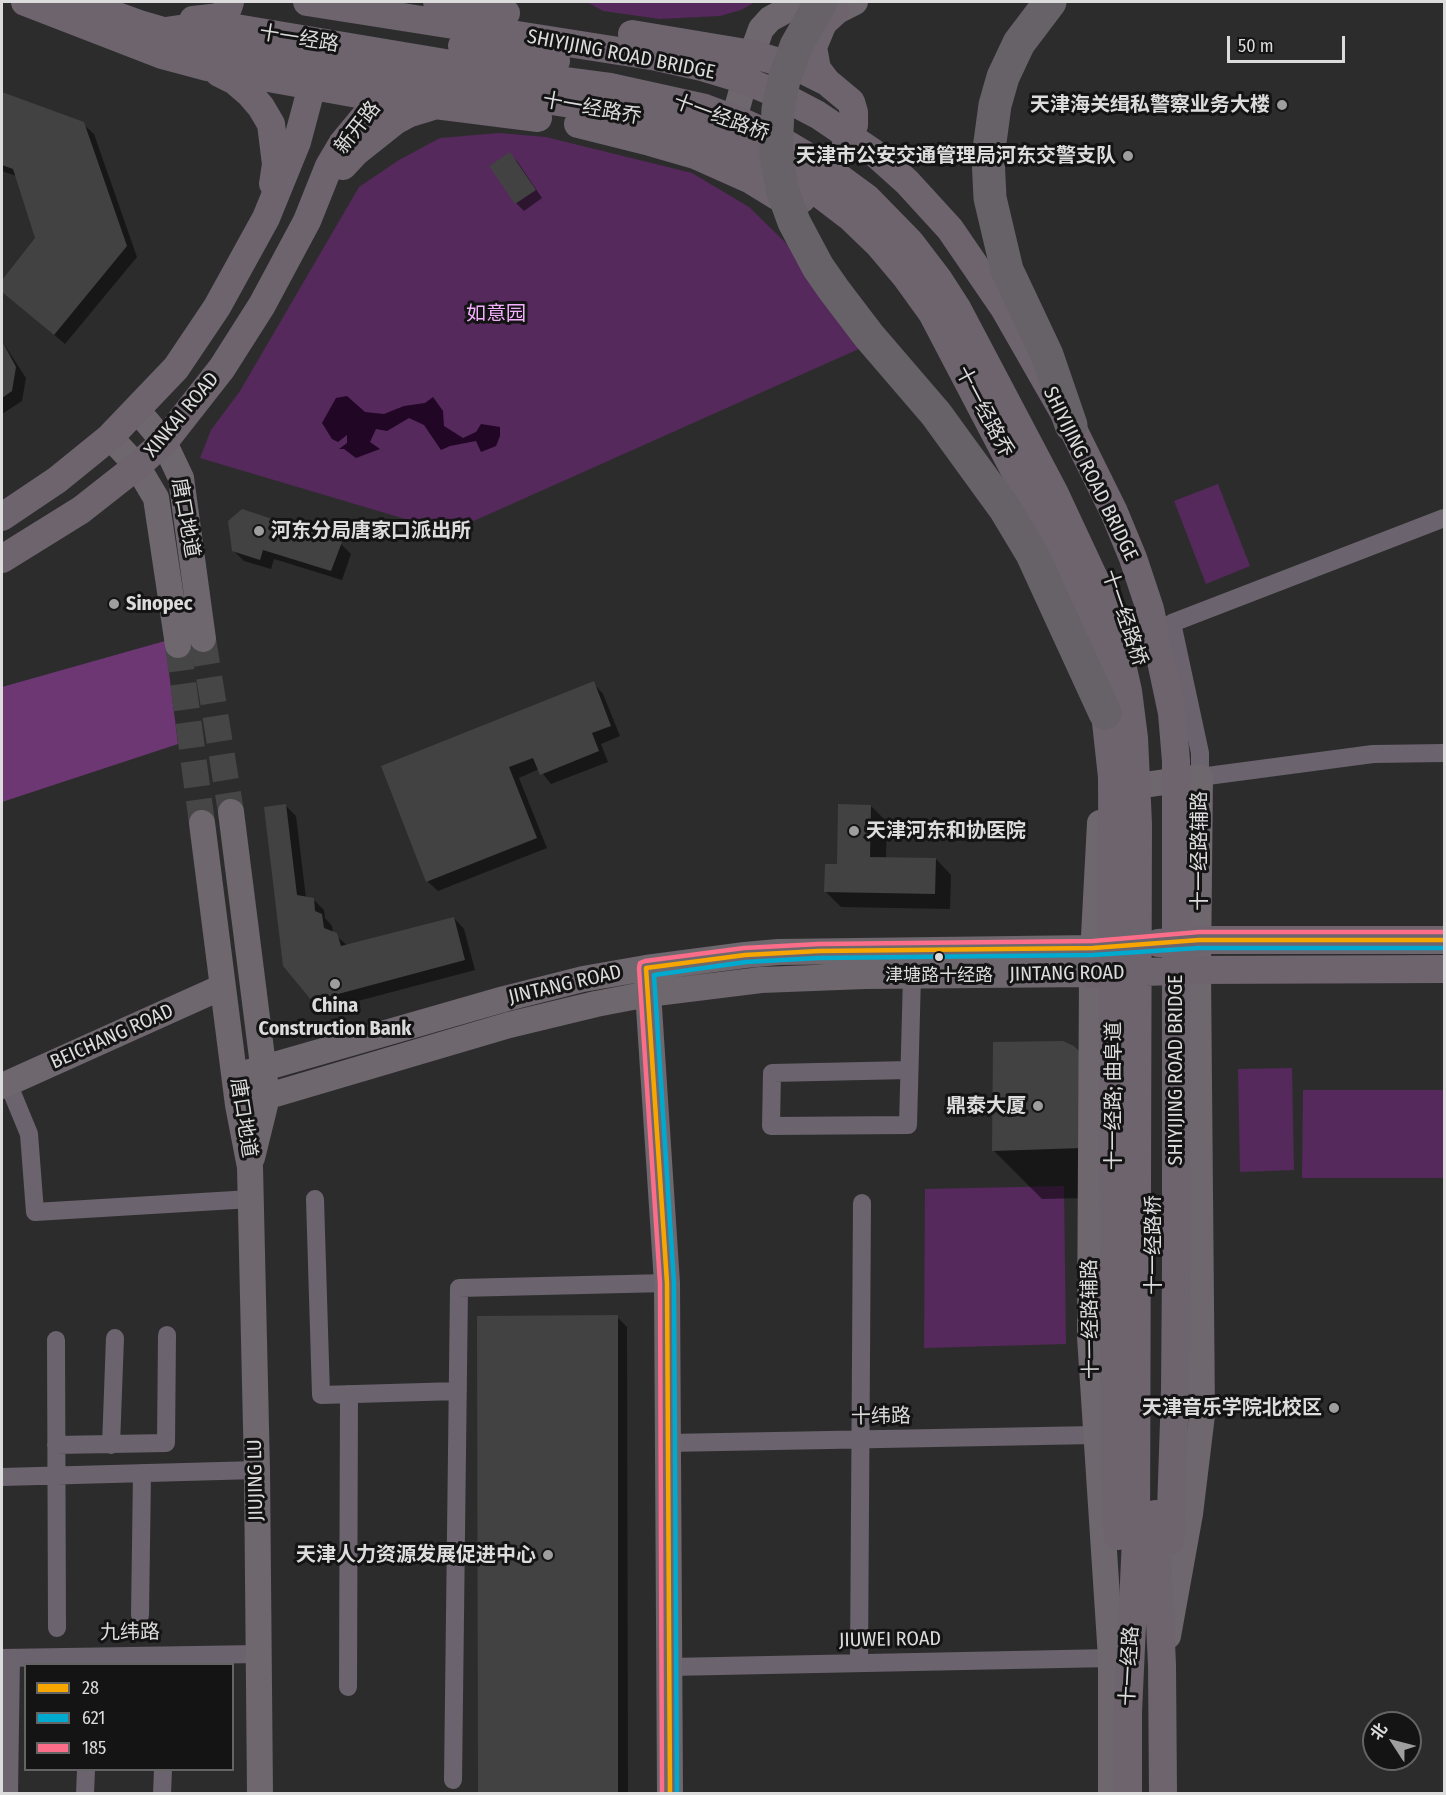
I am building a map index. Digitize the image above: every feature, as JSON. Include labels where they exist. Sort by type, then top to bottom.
[{"type":"highway","points":[[1050,2],[1019,43],[1003,77],[995,105],[988,157],[990,198],[1007,270],[1047,355],[1071,425]]},
{"type":"highway","points":[[837,5],[796,46],[784,80],[778,109],[776,154],[782,189],[794,222],[818,267],[834,290],[963,449],[1005,508],[1038,565],[1105,713]]},
{"type":"main road","points":[[25,2],[162,55],[207,67],[380,98],[581,125],[650,142],[695,155],[751,180],[777,196],[792,200],[801,200],[811,195],[836,165],[848,145],[854,125],[851,102],[843,93],[826,82],[798,68],[752,54],[450,3]]},
{"type":"main road","name":"十一经路乔","points":[[79,2],[139,24],[241,52],[578,105],[656,121],[730,143],[772,162],[817,192],[851,218],[879,245],[932,313],[1077,593],[1097,661],[1105,713]]},
{"type":"main road","points":[[118,38],[179,22],[219,17],[228,8],[230,2]]},
{"type":"main road","name":"SHIYIJING ROAD BRIDGE","points":[[307,2],[657,57],[742,79],[780,95],[818,115],[877,155],[907,182],[950,229],[1004,308],[1071,425],[1114,512],[1133,558],[1150,609],[1172,713],[1176,761],[1176,1390],[1162,1665]]},
{"type":"main road","points":[[266,218],[297,142],[311,86],[328,34],[347,2]]},
{"type":"main road","points":[[699,45],[733,41],[801,2]]},
{"type":"main road","points":[[450,3],[469,29],[483,59]]},
{"type":"main road","points":[[826,82],[817,69],[813,46],[823,23],[837,5]]},
{"type":"main road","points":[[722,167],[752,54],[761,29],[770,19]]},
{"type":"main road","name":"十一经路","points":[[118,38],[186,28],[236,28],[328,34],[483,59]]},
{"type":"main road","name":"新开路","points":[[308,221],[329,166],[342,144],[380,98],[391,89],[418,77],[483,59]]},
{"type":"main road","name":"十一经路桥","points":[[483,59],[668,80],[720,94],[767,113],[804,133],[838,154],[871,179],[917,225],[963,283],[1009,369],[1108,569],[1135,641],[1143,673],[1148,709],[1154,843],[1145,1539]]},
{"type":"main road","points":[[207,67],[235,81],[249,93],[271,124],[276,164],[266,218]]},
{"type":"main road","points":[[308,221],[333,178],[356,152],[395,121],[410,113],[436,105]]},
{"type":"main road","name":"XINKAI ROAD","points":[[2,517],[57,480],[110,437],[176,368],[217,307],[266,218]]},
{"type":"main road","name":"XINKAI ROAD","points":[[2,559],[81,510],[164,442],[228,359],[262,306],[308,221]]},
{"type":"main road","name":"唐口地道","points":[[137,410],[164,442],[181,478],[203,639]]},
{"type":"main road","name":"唐口地道","points":[[110,437],[137,466],[156,498],[178,645]]},
{"type":"main road","name":"十一经路; 曲阜道","points":[[1105,713],[1112,777],[1115,1480],[1128,1712]]},
{"type":"main road","name":"十一经路辅路","points":[[1111,1794],[1111,1658],[1090,1337],[1093,961],[1101,792],[1200,777],[1198,970],[1202,1415],[1190,1514],[1162,1665]]},
{"type":"main road","name":"唐口地道","points":[[231,812],[267,1097],[250,1167]]},
{"type":"main road","name":"唐口地道","points":[[202,823],[238,1105],[250,1167]]},
{"type":"main road","name":"JINTANG ROAD","points":[[238,1105],[509,1025],[648,994],[761,980],[912,976],[1093,961],[1199,940],[1444,940]]},
{"type":"main road","name":"JINTANG ROAD","points":[[236,1076],[504,999],[583,979],[745,954],[778,952],[1093,961],[1198,970],[1444,969]]},
{"type":"main road","points":[[646,968],[667,1283],[670,1794]]},
{"type":"main road","name":"BEICHANG ROAD","points":[[5,1085],[222,987]]},
{"type":"main road","name":"JIUJING LU","points":[[250,1167],[260,1794]]},
{"type":"main road","name":"十一经路","points":[[1145,1539],[1162,1665],[1162,1794]]},
{"type":"main road","name":"十一经路","points":[[1128,1794],[1128,1712],[1145,1539]]},
{"type":"street","points":[[1042,38],[1043,2]]},
{"type":"street","points":[[1444,518],[1172,623],[1200,753],[1200,777],[1373,754],[1444,753]]},
{"type":"street","points":[[909,1070],[772,1073],[771,1126],[909,1125],[912,976]]},
{"type":"street","points":[[5,1085],[29,1134],[35,1212],[251,1199]]},
{"type":"street","points":[[315,1199],[321,1395],[458,1391]]},
{"type":"street","points":[[859,1663],[862,1203]]},
{"type":"street","points":[[453,1780],[459,1288],[667,1283]]},
{"type":"street","points":[[167,1335],[167,1473]]},
{"type":"street","points":[[111,1444],[115,1338]]},
{"type":"street","points":[[56,1340],[57,1628]]},
{"type":"street","points":[[348,1687],[349,1394]]},
{"type":"street","name":"十纬路","points":[[668,1443],[1095,1435]]},
{"type":"street","points":[[56,1445],[166,1443]]},
{"type":"street","points":[[2,1477],[256,1470]]},
{"type":"street","points":[[140,1615],[142,1473]]},
{"type":"street","name":"九纬路","points":[[6,1658],[118,1660],[259,1654]]},
{"type":"street","points":[[6,1658],[9,1794]]},
{"type":"street","name":"JIUWEI ROAD","points":[[670,1667],[1111,1658]]},
{"type":"street","points":[[85,1794],[86,1771]]},
{"type":"street","points":[[162,1794],[163,1771]]},
{"type":"green space","points":[[587,2],[755,2],[741,10],[720,16],[660,19],[603,11]]},
{"type":"green space","name":"如意园","points":[[499,133],[546,137],[692,173],[749,207],[787,244],[861,348],[449,532],[200,458],[211,430],[240,391],[359,187],[399,160],[440,138]]},
{"type":"green space","points":[[1218,484],[1250,566],[1206,584],[1174,501]]},
{"type":"green space","points":[[1292,1068],[1294,1170],[1240,1172],[1238,1069]]},
{"type":"green space","points":[[1303,1090],[1444,1090],[1444,1178],[1302,1178]]},
{"type":"green space","points":[[1064,1186],[1066,1344],[924,1348],[925,1189]]},
{"type":"shaded area","points":[[347,396],[365,412],[384,414],[404,406],[425,403],[433,397],[443,411],[444,426],[463,438],[476,432],[481,424],[500,427],[500,436],[496,446],[481,452],[476,441],[441,450],[424,425],[409,418],[387,431],[376,429],[370,442],[380,449],[356,458],[344,449],[339,449],[347,443],[347,435],[338,442],[332,439],[322,423],[336,398]]},
{"type":"shaded area","points":[[165,641],[178,744],[2,802],[2,687]]},
{"type":"building","points":[[2,92],[84,122],[127,246],[54,335],[2,292],[2,280],[35,238],[13,169],[2,165]]},
{"type":"building","points":[[510,152],[536,190],[515,204],[489,166]]},
{"type":"building","points":[[2,341],[16,367],[12,391],[2,398]]},
{"type":"building","points":[[242,509],[342,542],[331,571],[263,550],[260,560],[232,551],[228,521]]},
{"type":"building","points":[[594,681],[611,726],[592,733],[599,751],[540,775],[533,758],[509,767],[537,838],[426,882],[381,766]]},
{"type":"building","points":[[286,804],[297,895],[314,898],[315,911],[322,914],[324,928],[337,933],[341,946],[454,917],[465,960],[312,1001],[283,966],[264,807]]},
{"type":"building","name":"天津河东和协医院","points":[[838,804],[871,805],[870,857],[936,858],[935,894],[824,892],[825,864],[837,864]]},
{"type":"building","name":"鼎泰大厦","points":[[1063,1041],[1080,1052],[1083,1148],[992,1151],[993,1042]]},
{"type":"building","name":"天津人力资源发展促进中心","points":[[618,1315],[618,1794],[478,1794],[477,1316]]},
{"type":"tunnel","points":[[203,639],[231,812]]},
{"type":"tunnel","points":[[178,645],[202,823]]},
{"type":"transit line","name":"185","points":[[662,1794],[660,1283],[640,963],[744,948],[819,944],[1093,941],[1199,932],[1444,932]]},
{"type":"transit line","name":"28","points":[[670,1794],[667,1283],[646,968],[745,955],[819,951],[1093,948],[1199,940],[1444,940]]},
{"type":"transit line","name":"621","points":[[677,1794],[674,1283],[654,975],[746,962],[819,958],[1093,955],[1199,948],[1444,948]]},
{"type":"place","name":"天津海关缉私警察业务大楼","points":[[1282,105]]},
{"type":"place","name":"天津市公安交通管理局河东交警支队","points":[[1128,156]]},
{"type":"place","name":"河东分局唐家口派出所","points":[[259,531]]},
{"type":"place","name":"Sinopec","points":[[114,604]]},
{"type":"place","name":"天津河东和协医院","points":[[854,831]]},
{"type":"place","name":"津塘路十经路","points":[[939,957]]},
{"type":"place","name":"China Construction Bank","points":[[335,984]]},
{"type":"place","name":"鼎泰大厦","points":[[1038,1106]]},
{"type":"place","name":"天津音乐学院北校区","points":[[1334,1408]]},
{"type":"place","name":"天津人力资源发展促进中心","points":[[548,1555]]}]
